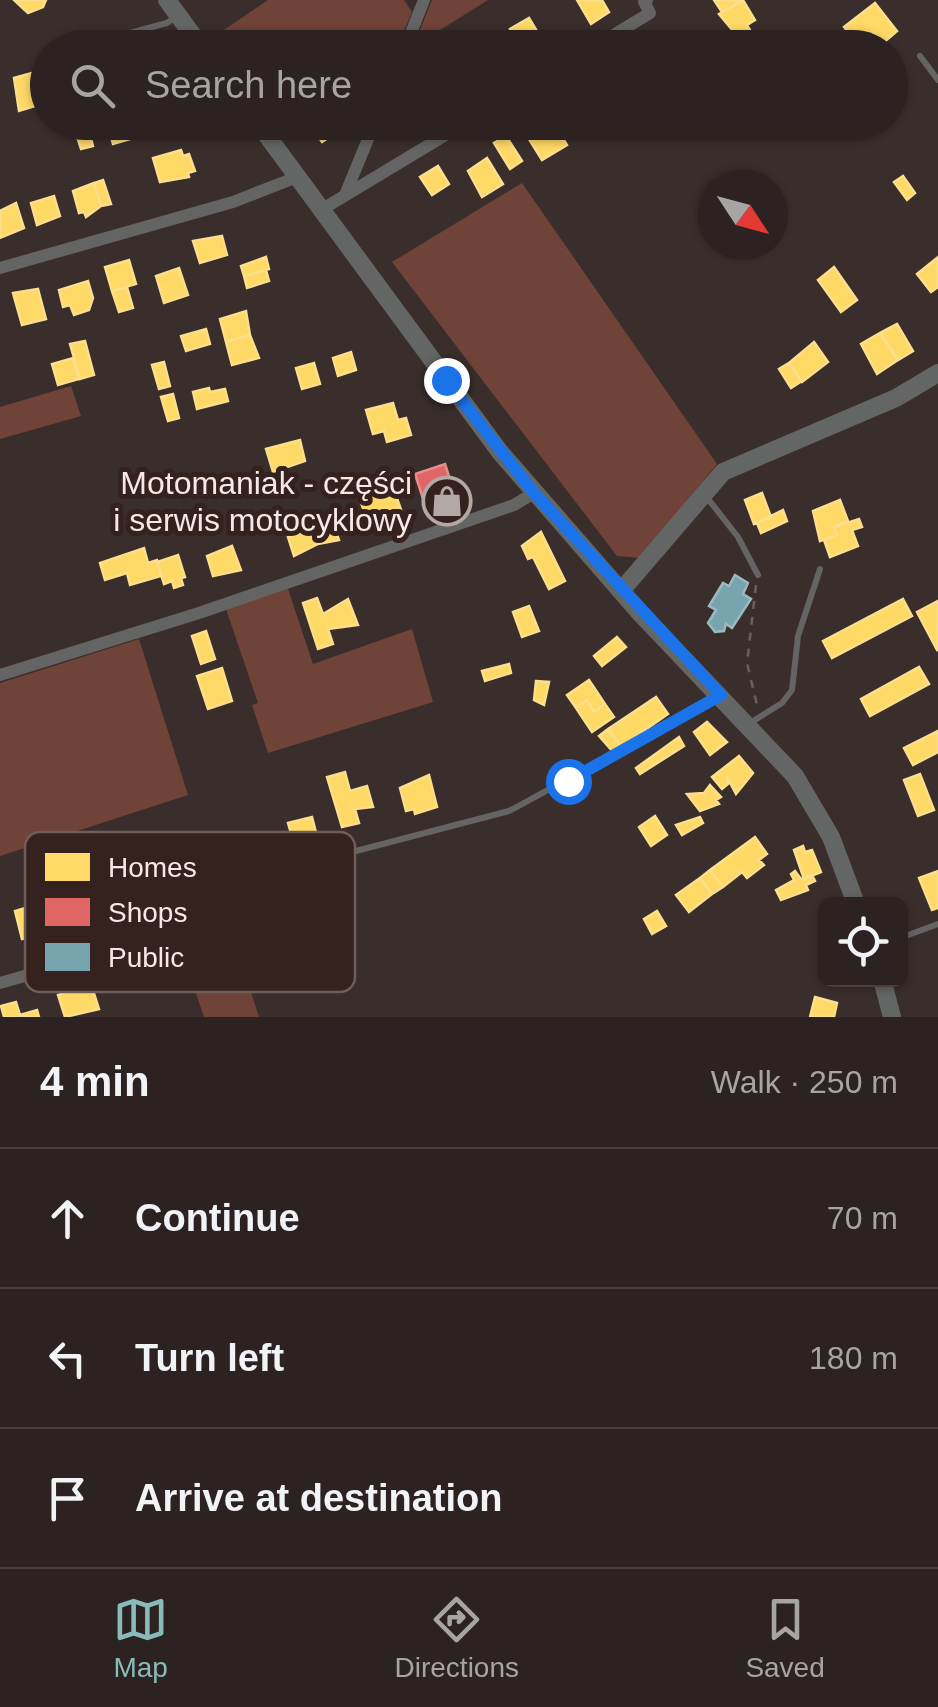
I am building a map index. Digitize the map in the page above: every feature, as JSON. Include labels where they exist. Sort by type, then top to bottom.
[{"type":"main road","points":[[173,7],[189,30]]},
{"type":"main road","points":[[270,140],[534,493],[621,592],[721,695],[752,720],[813,804],[836,848],[854,897]]},
{"type":"main road","points":[[621,592],[704,494],[737,464],[896,398],[938,374]]},
{"type":"main road","points":[[884,987],[892,1017]]},
{"type":"street","points":[[412,30],[424,0]]},
{"type":"street","points":[[622,30],[650,13],[644,2],[648,0]]},
{"type":"street","points":[[345,195],[368,140]]},
{"type":"street","points":[[321,210],[436,140]]},
{"type":"street","points":[[0,268],[234,202],[297,177]]},
{"type":"street","points":[[0,675],[364,558],[514,505],[534,493]]},
{"type":"street","points":[[0,983],[25,976]]},
{"type":"lane","points":[[141,30],[167,23],[173,7]]},
{"type":"lane","points":[[920,56],[938,80]]},
{"type":"lane","points":[[704,494],[738,537],[758,575]]},
{"type":"lane","points":[[752,720],[782,703],[792,690],[798,636],[820,569]]},
{"type":"lane","points":[[355,851],[510,811],[721,695]]},
{"type":"lane","points":[[908,935],[938,924]]},
{"type":"path","points":[[752,720],[757,702],[747,663],[758,575]]},
{"type":"shaded area","points":[[268,0],[404,0],[412,12],[404,30],[224,30]]},
{"type":"shaded area","points":[[432,0],[488,0],[440,30],[420,30]]},
{"type":"shaded area","points":[[522,183],[717,464],[641,558],[617,556],[392,262]]},
{"type":"shaded area","points":[[71,386],[81,416],[0,439],[0,407]]},
{"type":"shaded area","points":[[288,589],[313,664],[412,629],[433,702],[268,753],[252,705],[258,703],[226,609]]},
{"type":"shaded area","points":[[139,639],[188,795],[74,832],[25,832],[25,848],[0,856],[0,683]]},
{"type":"shaded area","points":[[196,992],[251,992],[259,1017],[204,1017]]},
{"type":"building: Homes","points":[[14,0],[46,0],[43,7],[28,13]]},
{"type":"building: Homes","points":[[577,0],[602,0],[609,12],[591,24]]},
{"type":"building: Homes","points":[[714,0],[744,0],[722,12]]},
{"type":"building: Homes","points":[[743,0],[755,20],[747,25],[750,30],[732,30],[719,14]]},
{"type":"building: Homes","points":[[875,3],[896,30],[846,30],[844,27]]},
{"type":"building: Homes","points":[[529,18],[536,30],[511,30]]},
{"type":"building: Homes","points":[[30,74],[30,108],[19,111],[14,78]]},
{"type":"building: Homes","points":[[78,140],[91,140],[93,146],[81,149]]},
{"type":"building: Homes","points":[[509,140],[522,161],[510,169],[494,143]]},
{"type":"building: Homes","points":[[530,140],[564,140],[567,145],[542,160]]},
{"type":"building: Homes","points":[[181,150],[183,156],[189,154],[195,171],[188,173],[189,177],[160,182],[153,158]]},
{"type":"building: Homes","points":[[487,158],[503,184],[482,197],[468,171]]},
{"type":"building: Homes","points":[[438,166],[449,184],[432,195],[420,177]]},
{"type":"building: Homes","points":[[903,176],[915,193],[907,200],[894,182]]},
{"type":"building: Homes","points":[[103,180],[111,204],[101,206],[94,183]]},
{"type":"building: Homes","points":[[94,183],[101,206],[86,217],[84,212],[79,213],[73,191]]},
{"type":"building: Homes","points":[[54,196],[60,216],[37,225],[31,203]]},
{"type":"building: Homes","points":[[16,203],[24,228],[0,238],[0,211]]},
{"type":"building: Homes","points":[[222,236],[227,255],[200,263],[193,241]]},
{"type":"building: Homes","points":[[266,257],[269,269],[244,276],[241,266]]},
{"type":"building: Homes","points":[[938,257],[938,287],[931,292],[917,274]]},
{"type":"building: Homes","points":[[129,260],[136,284],[112,291],[105,267]]},
{"type":"building: Homes","points":[[834,267],[857,300],[841,312],[818,280]]},
{"type":"building: Homes","points":[[179,268],[188,295],[164,303],[156,276]]},
{"type":"building: Homes","points":[[266,270],[269,281],[247,288],[244,276]]},
{"type":"building: Homes","points":[[88,281],[93,298],[89,310],[74,315],[70,305],[63,307],[59,290]]},
{"type":"building: Homes","points":[[127,287],[133,308],[119,312],[112,291]]},
{"type":"building: Homes","points":[[38,289],[46,319],[22,325],[13,293]]},
{"type":"building: Homes","points":[[246,311],[250,335],[226,342],[220,319]]},
{"type":"building: Homes","points":[[897,324],[913,351],[898,360],[880,333]]},
{"type":"building: Homes","points":[[206,329],[210,344],[186,351],[181,336]]},
{"type":"building: Homes","points":[[880,333],[898,360],[877,374],[861,344]]},
{"type":"building: Homes","points":[[250,335],[259,358],[232,365],[226,342]]},
{"type":"building: Homes","points":[[85,341],[94,375],[80,379],[70,344]]},
{"type":"building: Homes","points":[[814,342],[828,362],[802,382],[789,363]]},
{"type":"building: Homes","points":[[351,352],[356,370],[338,376],[333,358]]},
{"type":"building: Homes","points":[[73,358],[79,379],[58,385],[52,364]]},
{"type":"building: Homes","points":[[164,362],[170,386],[159,389],[152,365]]},
{"type":"building: Homes","points":[[314,363],[320,384],[302,389],[296,368]]},
{"type":"building: Homes","points":[[789,363],[802,381],[791,388],[779,369]]},
{"type":"building: Homes","points":[[209,388],[210,392],[225,389],[228,401],[197,409],[193,392]]},
{"type":"building: Homes","points":[[173,394],[179,418],[168,421],[161,397]]},
{"type":"building: Homes","points":[[393,403],[398,420],[406,418],[411,435],[387,442],[384,431],[373,434],[366,410]]},
{"type":"building: Homes","points":[[300,440],[305,461],[273,472],[266,449]]},
{"type":"building: Homes","points":[[388,473],[404,518],[370,529],[355,485]]},
{"type":"building: Homes","points":[[762,493],[771,517],[754,524],[745,500]]},
{"type":"building: Homes","points":[[840,500],[848,521],[834,527],[837,535],[820,541],[813,511]]},
{"type":"building: Homes","points":[[783,510],[787,521],[761,533],[757,523]]},
{"type":"building: Homes","points":[[318,516],[319,521],[331,517],[339,540],[318,544],[294,556],[288,537],[302,533],[298,522]]},
{"type":"building: Homes","points":[[859,519],[862,527],[852,530],[858,546],[830,557],[824,540],[837,535],[834,527]]},
{"type":"building: Homes","points":[[541,532],[565,581],[549,589],[533,557],[528,559],[522,546]]},
{"type":"building: Homes","points":[[232,546],[241,570],[213,576],[207,556]]},
{"type":"building: Homes","points":[[144,548],[148,563],[157,560],[161,576],[130,585],[127,573],[105,580],[100,563]]},
{"type":"building: Homes","points":[[178,555],[185,577],[181,578],[183,585],[174,588],[172,581],[164,584],[157,562]]},
{"type":"building: Homes","points":[[317,598],[323,614],[348,599],[358,625],[328,629],[333,644],[318,649],[303,603]]},
{"type":"building: Homes","points":[[903,599],[912,616],[832,658],[823,641]]},
{"type":"building: Homes","points":[[938,601],[938,649],[937,650],[917,612]]},
{"type":"building: Homes","points":[[529,606],[539,631],[522,637],[513,612]]},
{"type":"building: Homes","points":[[206,631],[215,659],[201,664],[192,636]]},
{"type":"building: Homes","points":[[617,637],[626,647],[602,666],[594,656]]},
{"type":"building: Homes","points":[[509,664],[511,673],[485,681],[482,671]]},
{"type":"building: Homes","points":[[919,667],[929,684],[870,716],[861,699]]},
{"type":"building: Homes","points":[[222,668],[232,701],[208,709],[197,676]]},
{"type":"building: Homes","points":[[589,680],[605,704],[594,712],[587,700],[576,708],[567,695]]},
{"type":"building: Homes","points":[[536,681],[549,682],[544,705],[534,700]]},
{"type":"building: Homes","points":[[656,697],[668,714],[621,747],[608,729]]},
{"type":"building: Homes","points":[[587,700],[594,712],[605,704],[614,717],[592,732],[576,708]]},
{"type":"building: Homes","points":[[707,722],[727,742],[710,755],[694,732]]},
{"type":"building: Homes","points":[[608,729],[621,747],[613,752],[599,736]]},
{"type":"building: Homes","points":[[938,731],[938,752],[913,765],[904,748]]},
{"type":"building: Homes","points":[[679,737],[684,746],[640,774],[636,768]]},
{"type":"building: Homes","points":[[739,756],[753,773],[736,794],[727,777],[728,784],[722,789],[712,777]]},
{"type":"building: Homes","points":[[345,772],[350,791],[367,786],[373,807],[355,809],[359,823],[342,827],[327,777]]},
{"type":"building: Homes","points":[[920,774],[934,810],[918,816],[904,780]]},
{"type":"building: Homes","points":[[429,775],[437,807],[415,814],[414,809],[406,811],[400,788]]},
{"type":"building: Homes","points":[[710,785],[721,797],[716,800],[719,804],[700,811],[687,794],[704,793]]},
{"type":"building: Homes","points":[[655,816],[667,835],[651,846],[639,827]]},
{"type":"building: Homes","points":[[312,817],[316,832],[291,832],[288,823]]},
{"type":"building: Homes","points":[[700,817],[703,823],[682,835],[676,825]]},
{"type":"building: Homes","points":[[755,837],[767,854],[759,860],[764,865],[747,878],[742,872],[723,887],[710,870]]},
{"type":"building: Homes","points":[[803,846],[805,852],[812,850],[821,872],[804,879],[794,850]]},
{"type":"building: Homes","points":[[710,870],[723,887],[712,894],[700,878]]},
{"type":"building: Homes","points":[[795,871],[801,879],[812,875],[815,881],[806,885],[808,890],[781,900],[776,890],[794,880],[791,874]]},
{"type":"building: Homes","points":[[938,871],[938,908],[932,910],[919,878]]},
{"type":"building: Homes","points":[[700,878],[712,894],[689,912],[676,895]]},
{"type":"building: Homes","points":[[25,908],[25,938],[22,939],[15,911]]},
{"type":"building: Homes","points":[[657,911],[666,926],[652,934],[644,919]]},
{"type":"building: Homes","points":[[94,992],[99,1009],[65,1017],[58,995]]},
{"type":"building: Homes","points":[[815,997],[837,1003],[834,1017],[810,1017]]},
{"type":"building: Homes","points":[[16,1002],[20,1015],[37,1010],[39,1017],[4,1017],[1,1006]]},
{"type":"building: Shops","points":[[445,464],[457,501],[427,511],[415,474]]},
{"type":"building: Public","points":[[735,575],[748,583],[743,594],[751,599],[732,628],[726,624],[724,631],[715,632],[708,623],[716,610],[709,606],[723,583],[729,586]]},
{"type":"place","name":"Motomaniak - części i serwis motocyklowy","points":[[447,501]]},
{"type":"route","points":[[446,380],[534,493],[640,613],[721,695],[568,781]]}]
